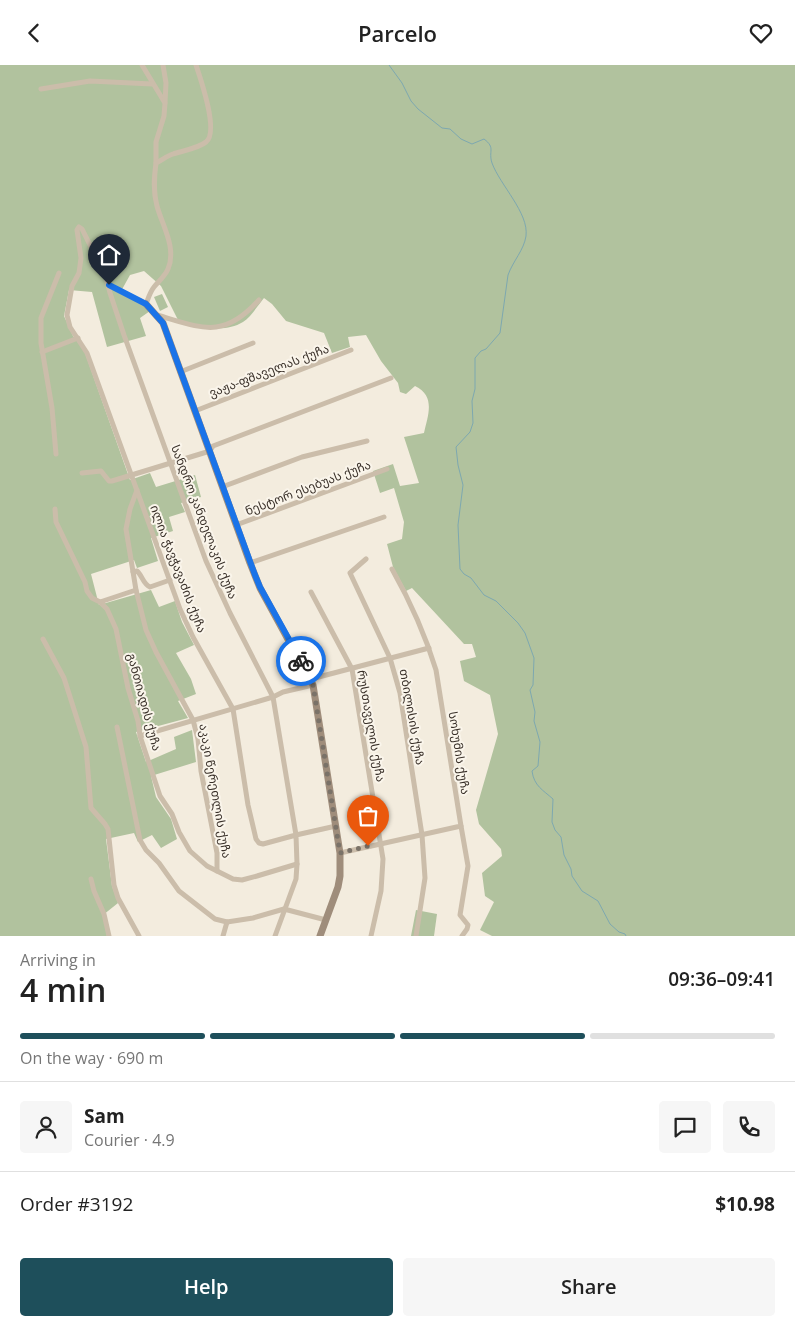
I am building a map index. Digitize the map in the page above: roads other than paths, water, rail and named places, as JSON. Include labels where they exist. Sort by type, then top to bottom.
[{"type":"street","points":[[142,65],[164,103]]},
{"type":"street","points":[[146,304],[153,288],[169,269],[171,255],[167,233],[156,205],[154,183],[156,142],[164,116],[166,83],[163,65]]},
{"type":"street","points":[[156,163],[170,155],[205,143],[210,137],[210,112],[196,65]]},
{"type":"street","points":[[41,89],[90,81],[152,84]]},
{"type":"street","name":"სანდრო კანდელაკის ქუჩა","points":[[72,286],[78,273],[81,258],[76,230],[79,227],[82,229],[96,257],[103,265],[124,335],[206,561],[274,697],[296,835],[297,864],[296,879],[275,936]]},
{"type":"street","points":[[56,454],[52,408],[42,352],[42,318],[59,273]]},
{"type":"street","points":[[109,285],[146,304],[163,323],[250,563],[260,587],[312,682],[340,853],[340,877],[320,936]]},
{"type":"street","name":"ილია ჭავჭავაძის ქუჩა","points":[[72,286],[67,315],[70,327],[87,353],[170,580],[193,637],[233,709],[248,805],[256,839],[259,843],[263,844],[336,826]]},
{"type":"street","points":[[157,315],[203,328],[226,325],[243,316],[259,300]]},
{"type":"street","points":[[42,352],[78,338]]},
{"type":"street","points":[[180,372],[253,343]]},
{"type":"street","name":"ვაჟა-ფშაველას ქუჩა","points":[[195,411],[265,382],[351,350]]},
{"type":"street","points":[[82,473],[100,471],[109,481],[170,464],[210,451],[213,446],[391,378]]},
{"type":"street","points":[[222,487],[302,457],[367,441]]},
{"type":"street","name":"ნესტორ ესებუას ქუჩა","points":[[236,525],[387,469]]},
{"type":"street","name":"აკაკი წერეთლის ქუჩა","points":[[137,490],[130,509],[126,529],[136,590],[146,630],[192,720],[198,739],[201,771],[217,853],[218,871]]},
{"type":"street","name":"განთიადის ქუჩა","points":[[55,509],[56,522],[85,582],[87,591],[92,598],[100,602],[107,609],[116,629],[140,736],[160,795],[172,814],[179,832],[190,851],[207,866],[232,879],[242,879],[297,864]]},
{"type":"street","points":[[250,563],[384,517]]},
{"type":"street","name":"თბილისის ქუჩა","points":[[366,559],[350,573],[390,658],[400,693],[422,835],[425,878],[416,936]]},
{"type":"street","name":"სოხუმის ქუჩა","points":[[392,569],[411,605],[436,670],[468,866],[460,915],[468,925],[462,936]]},
{"type":"street","points":[[133,572],[139,572],[150,587],[170,580]]},
{"type":"street","points":[[100,602],[136,590]]},
{"type":"street","name":"რუსთაველის ქუჩა","points":[[311,592],[352,669],[383,859],[381,891],[371,936]]},
{"type":"street","points":[[43,639],[64,678],[86,747],[91,807],[108,829],[114,885],[118,898],[139,936]]},
{"type":"street","points":[[140,736],[274,697],[352,669],[429,648]]},
{"type":"street","points":[[117,727],[140,840],[178,891],[215,919],[227,922],[252,918],[284,909],[326,920]]},
{"type":"street","points":[[340,853],[461,826]]},
{"type":"street","points":[[91,879],[104,914],[109,936]]},
{"type":"street","points":[[223,936],[227,922]]},
{"type":"waterway","points":[[389,65],[402,83],[411,101],[442,128],[450,129],[461,139],[472,144],[484,139],[488,142],[491,147],[491,159],[496,172],[519,209],[526,227],[523,246],[508,275],[500,333],[475,358],[475,389],[472,401],[473,423],[470,432],[456,447],[463,485],[458,525],[460,569],[471,578],[484,595],[496,601],[518,623],[525,633],[534,658],[533,685],[530,690],[535,712],[534,721],[540,742],[538,766],[532,771],[533,776],[540,787],[553,799],[552,822],[555,830],[561,837],[564,855],[571,869],[572,876],[582,891],[598,901],[610,924],[626,936]]}]
